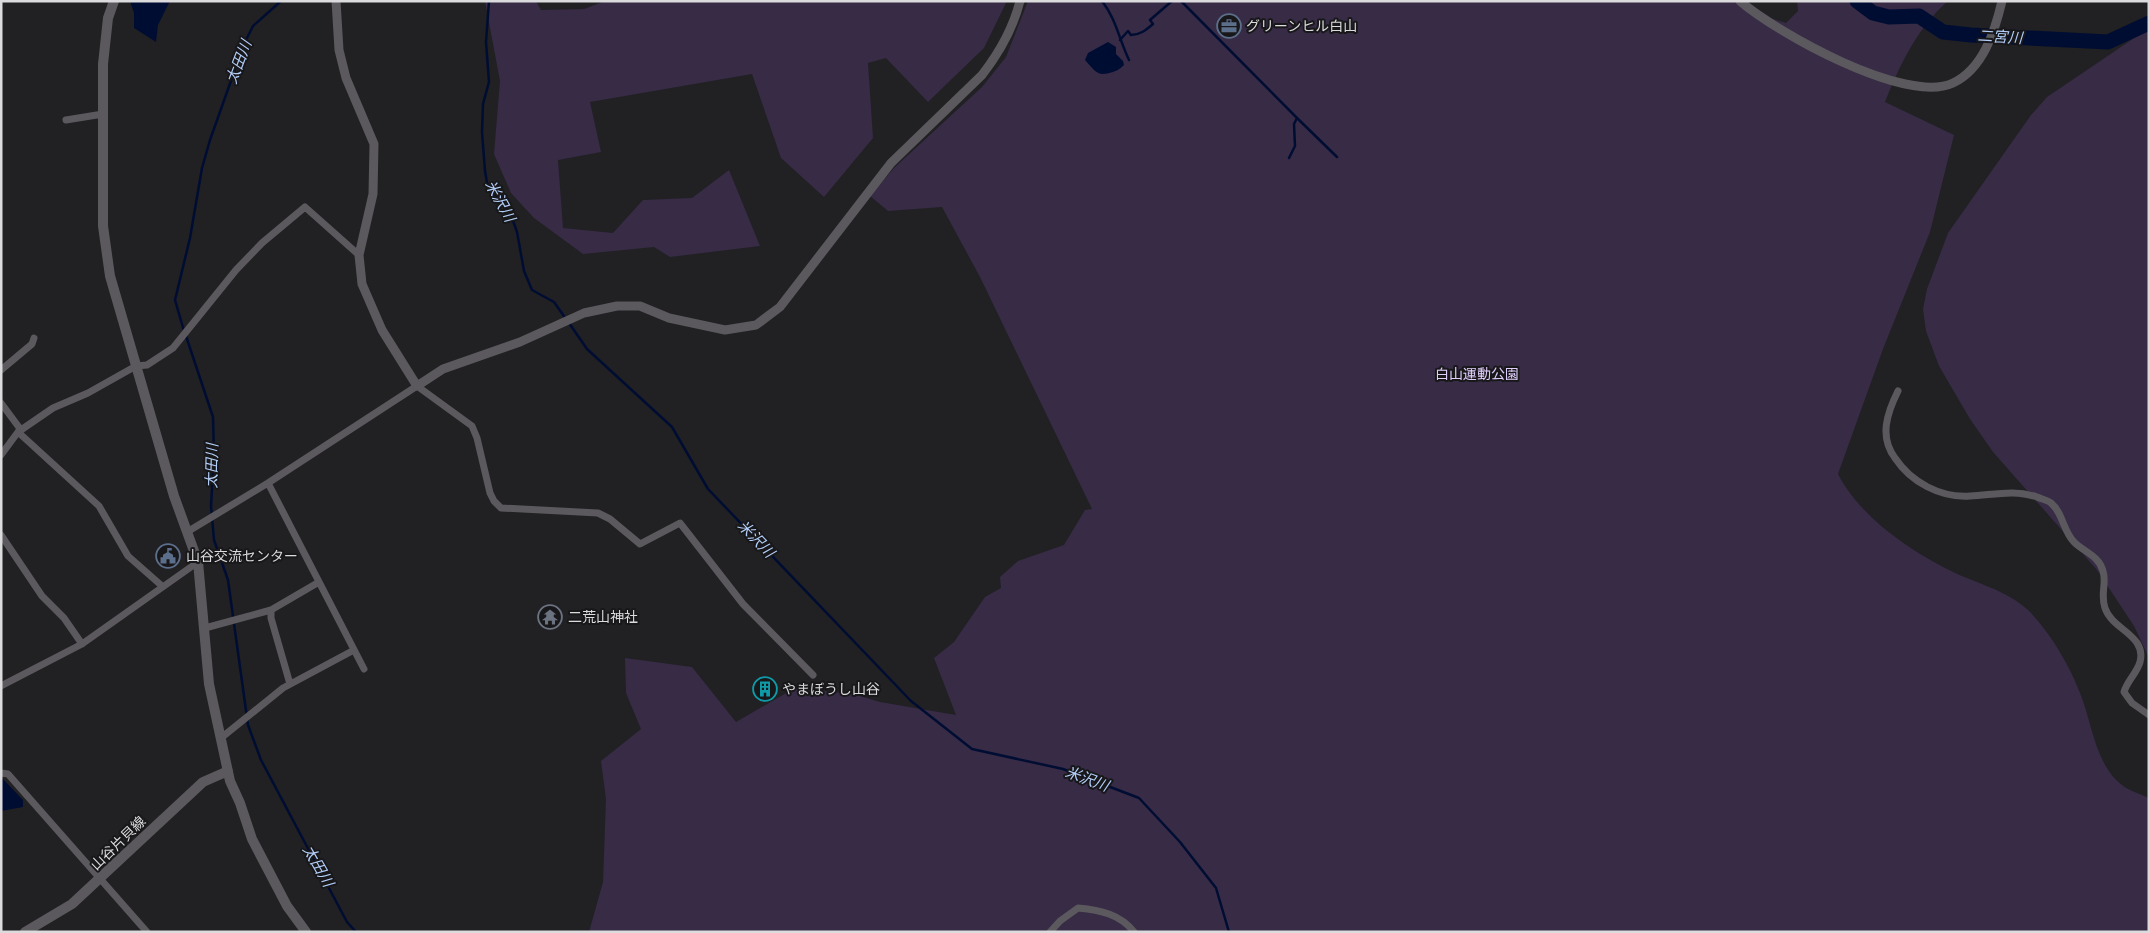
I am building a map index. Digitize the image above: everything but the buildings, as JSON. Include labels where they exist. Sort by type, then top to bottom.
[{"type":"main road","points":[[112,3],[108,18],[103,64],[103,226],[110,276],[174,496],[198,562],[210,684],[228,771],[252,838],[287,906],[306,932]]},
{"type":"main road","name":"山谷片貝線","points":[[25,932],[72,904],[203,782],[228,771]]},
{"type":"street","points":[[336,1],[339,50],[346,78],[374,144],[374,194],[358,255],[362,284],[382,330],[417,386],[472,426],[477,438],[490,493],[494,501],[501,508],[598,513],[610,519],[640,544],[680,523],[743,604],[813,675]]},
{"type":"street","points":[[187,532],[268,483],[443,369],[520,342],[584,313],[617,306],[640,306],[669,318],[726,330],[756,326],[780,307],[891,163],[982,75],[995,59],[1007,36],[1020,1]]},
{"type":"street","points":[[1740,1],[1754,13],[1815,50],[1897,82],[1938,88],[1953,83],[1966,75],[1977,62],[1990,41],[2002,1]]},
{"type":"street","points":[[66,120],[103,114]]},
{"type":"street","points":[[1,455],[20,431],[53,408],[88,393],[136,366],[147,365],[173,348],[236,270],[255,250],[305,207],[358,255]]},
{"type":"street","points":[[1,370],[32,344],[34,338]]},
{"type":"street","points":[[1898,391],[1887,419],[1886,437],[1888,450],[1903,470],[1916,482],[1946,493],[1968,496],[2000,492],[2028,494],[2050,502],[2061,515],[2067,532],[2074,542],[2095,557],[2103,570],[2104,581],[2101,596],[2106,611],[2120,628],[2137,641],[2141,649],[2140,661],[2124,692],[2132,703],[2149,716]]},
{"type":"street","points":[[1,403],[20,431],[99,506],[128,556],[162,586]]},
{"type":"street","points":[[268,483],[364,669]]},
{"type":"street","points":[[1,534],[4,545],[42,596],[64,618],[82,644]]},
{"type":"street","points":[[1,686],[82,644],[198,562]]},
{"type":"street","points":[[205,628],[271,610],[319,582]]},
{"type":"street","points":[[271,610],[271,618],[290,684]]},
{"type":"street","points":[[221,738],[290,684],[354,650]]},
{"type":"street","points":[[1,773],[8,774],[147,932]]},
{"type":"street","points":[[1050,932],[1060,921],[1078,908],[1109,913],[1120,918],[1134,932]]},
{"type":"green space","points":[[485,1],[536,1],[541,10],[584,9],[605,1],[1007,1],[984,48],[928,102],[886,58],[868,63],[873,138],[824,197],[781,158],[752,74],[590,102],[601,152],[558,160],[563,228],[613,233],[643,200],[692,198],[729,170],[760,246],[670,257],[654,247],[583,254],[534,218],[511,193],[494,154],[500,81]]},
{"type":"green space","name":"白山運動公園","points":[[1028,1],[1745,1],[1773,19],[1786,23],[1798,11],[1797,1],[1948,1],[1918,35],[1903,61],[1885,102],[1954,135],[1930,232],[1883,349],[1838,474],[1858,503],[1871,517],[1900,541],[1932,561],[1957,574],[1999,591],[2019,603],[2028,610],[2051,638],[2076,682],[2096,746],[2108,770],[2117,781],[2128,789],[2149,798],[2149,932],[589,932],[603,882],[606,799],[601,761],[641,729],[626,693],[625,658],[692,667],[736,722],[795,688],[853,694],[880,702],[956,715],[934,658],[954,642],[985,597],[1001,588],[1000,577],[1018,561],[1064,545],[1085,510],[1092,509],[980,277],[942,207],[888,211],[870,196],[894,168],[982,87],[1006,57]]},
{"type":"green space","points":[[2149,28],[2149,658],[2134,626],[2097,570],[1993,452],[1970,419],[1939,366],[1926,331],[1923,309],[1927,289],[1948,233],[2031,115],[2047,97]]},
{"type":"water","points":[[130,1],[170,1],[158,25],[156,42],[134,28],[134,13]]},
{"type":"water","points":[[1108,42],[1116,47],[1116,54],[1123,61],[1124,65],[1113,72],[1100,74],[1085,60],[1088,53]]},
{"type":"water","points":[[1,777],[23,800],[23,807],[1,811]]},
{"type":"waterway","name":"太田川","points":[[184,331],[175,300],[190,238],[202,168],[210,140],[244,44],[253,26],[281,1]]},
{"type":"waterway","name":"米沢川","points":[[489,1],[486,42],[489,82],[483,104],[482,132],[487,183],[512,218],[517,232],[524,271],[532,290],[554,302],[566,319]]},
{"type":"waterway","points":[[1102,1],[1114,22],[1129,60]]},
{"type":"waterway","points":[[1120,40],[1128,31],[1131,35],[1134,35],[1148,28],[1153,24],[1150,20],[1172,1]]},
{"type":"waterway","points":[[1181,1],[1297,118],[1294,124],[1295,146],[1289,158]]},
{"type":"waterway","name":"二宮川","points":[[1857,1],[1873,13],[1889,17],[1919,16],[1943,32],[1971,35],[2108,42],[2149,23]]},
{"type":"waterway","points":[[1297,118],[1337,157]]},
{"type":"waterway","name":"米沢川","points":[[569,323],[587,349],[672,427],[708,489],[911,701],[972,749],[1063,769],[1139,798],[1180,842],[1216,888],[1229,932]]},
{"type":"waterway","name":"太田川","points":[[186,336],[213,417],[214,454],[211,506],[214,540],[228,580],[248,725],[261,760],[347,922],[356,932]]},
{"type":"place","name":"グリーンヒル白山","points":[[1229,26]]},
{"type":"place","name":"山谷交流センター","points":[[168,556]]},
{"type":"place","name":"二荒山神社","points":[[550,617]]},
{"type":"place","name":"やまぼうし山谷","points":[[765,689]]}]
